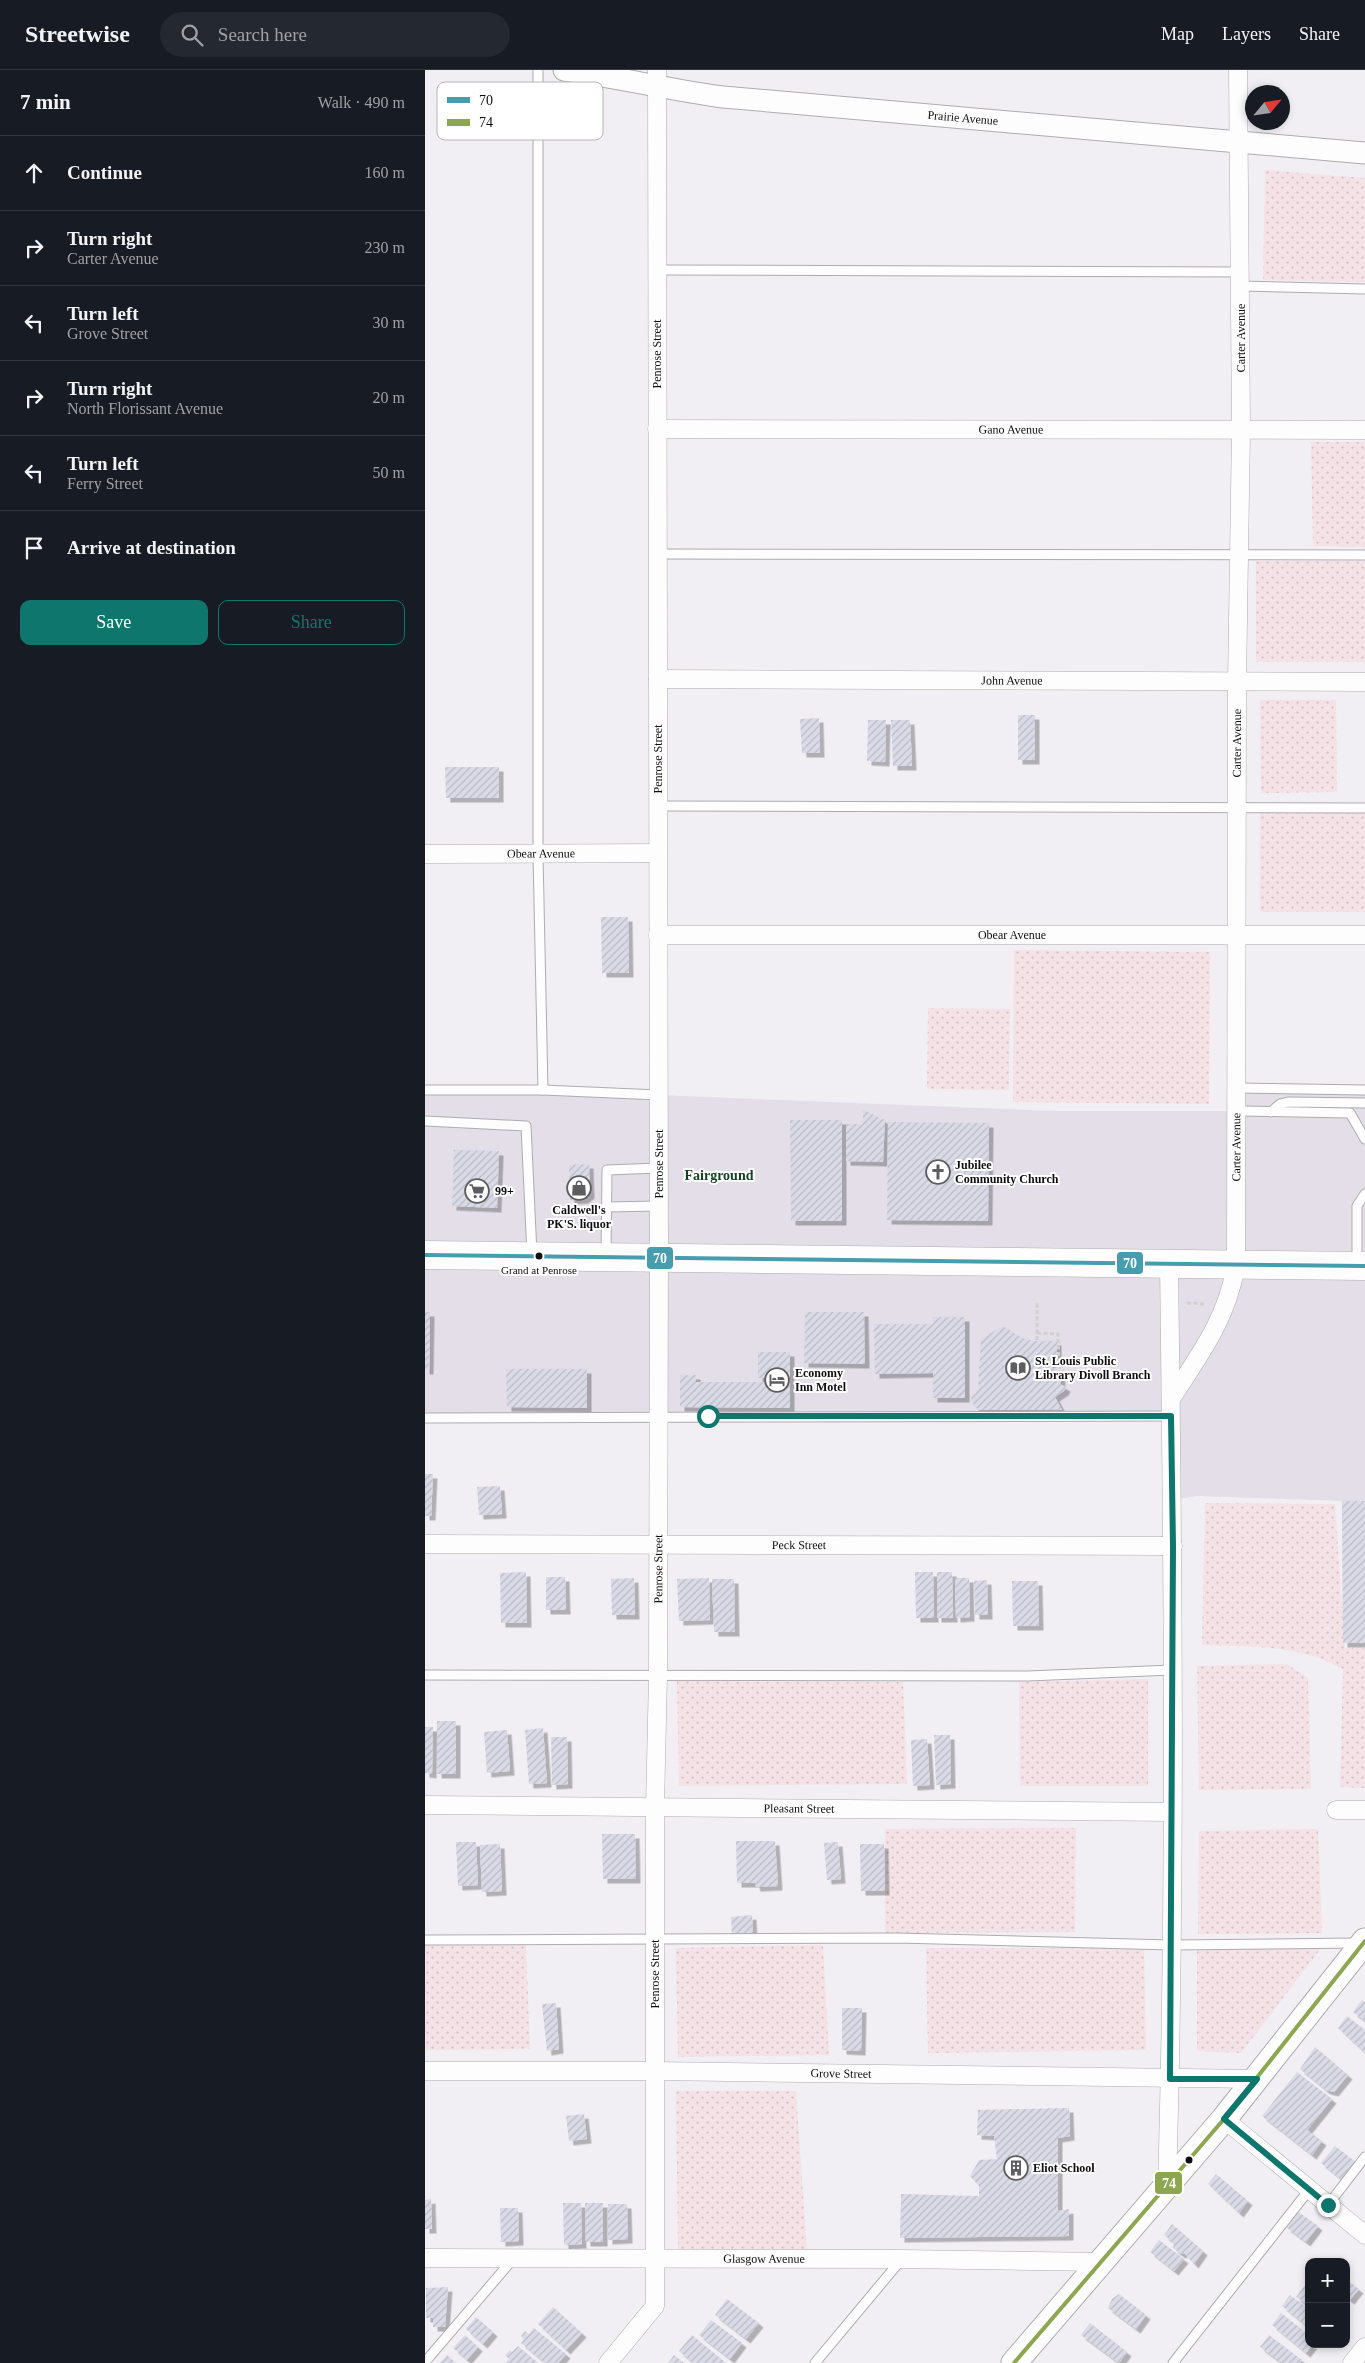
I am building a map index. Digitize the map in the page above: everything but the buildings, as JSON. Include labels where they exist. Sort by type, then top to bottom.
[{"type":"main road","points":[[425,1255],[1361,1266]]},
{"type":"main road","points":[[1014,2363],[1103,2262],[1224,2119],[1364,1942]]},
{"type":"street","name":"Prairie Avenue","points":[[565,70],[657,78],[723,97],[1365,153]]},
{"type":"street","name":"Carter Avenue","points":[[1171,1408],[1218,1325],[1232,1290],[1236,1265],[1237,683],[1241,430],[1241,142],[1239,70]]},
{"type":"street","name":"Penrose Street","points":[[608,2363],[655,2306],[655,1807],[659,1675],[657,78]]},
{"type":"street","name":"Gano Avenue","points":[[657,428],[1365,430]]},
{"type":"street","name":"John Avenue","points":[[658,679],[1237,683],[1365,682]]},
{"type":"street","name":"Obear Avenue","points":[[425,854],[658,854]]},
{"type":"street","name":"Obear Avenue","points":[[658,935],[1365,935]]},
{"type":"street","points":[[1167,2185],[1170,2079],[1173,1670],[1169,1264]]},
{"type":"street","name":"Peck Street","points":[[425,1544],[1173,1546]]},
{"type":"street","name":"Pleasant Street","points":[[425,1805],[1172,1812]]},
{"type":"street","points":[[1336,1810],[1365,1810]]},
{"type":"street","name":"Grove Street","points":[[425,2072],[655,2071],[1257,2079]]},
{"type":"street","points":[[1224,2119],[1365,2235]]},
{"type":"street","name":"Glasgow Avenue","points":[[425,2258],[902,2259],[1103,2262]]},
{"type":"street","points":[[1353,2363],[1365,2347]]},
{"type":"lane","points":[[538,140],[538,854],[543,1090]]},
{"type":"lane","points":[[657,270],[1241,279],[1365,289]]},
{"type":"lane","points":[[657,554],[1365,555]]},
{"type":"lane","points":[[658,806],[1365,808]]},
{"type":"lane","points":[[1236,1088],[1365,1090]]},
{"type":"lane","points":[[425,1090],[543,1090],[659,1095]]},
{"type":"lane","points":[[1271,1112],[1280,1104],[1288,1102],[1365,1103]]},
{"type":"lane","points":[[1237,1111],[1350,1113],[1365,1139]]},
{"type":"lane","points":[[425,1121],[526,1126],[532,1256]]},
{"type":"lane","points":[[606,1257],[607,1170],[659,1168]]},
{"type":"lane","points":[[1361,1266],[1357,1206],[1365,1194]]},
{"type":"lane","points":[[606,1207],[659,1206]]},
{"type":"lane","points":[[425,1418],[1171,1408]]},
{"type":"lane","points":[[425,1675],[1028,1676],[1173,1670]]},
{"type":"lane","points":[[425,1940],[897,1938],[1171,1945],[1364,1942]]},
{"type":"lane","points":[[1328,2205],[1365,2157]]},
{"type":"lane","points":[[1173,2363],[1309,2190]]},
{"type":"lane","points":[[425,2362],[514,2258]]},
{"type":"lane","points":[[815,2363],[902,2259]]},
{"type":"path","points":[[1037,1303],[1037,1340]]},
{"type":"path","points":[[1184,1303],[1209,1304]]},
{"type":"path","points":[[1037,1333],[1058,1334],[1059,1366],[1064,1373],[1063,1383]]},
{"type":"shaded area","points":[[1265,170],[1365,178],[1365,282],[1263,280]]},
{"type":"shaded area","points":[[1311,442],[1365,442],[1365,547],[1313,546]]},
{"type":"shaded area","points":[[1256,561],[1365,561],[1365,662],[1256,662]]},
{"type":"shaded area","points":[[1260,700],[1336,700],[1337,792],[1261,793]]},
{"type":"shaded area","points":[[1260,811],[1365,812],[1365,912],[1260,912]]},
{"type":"shaded area","points":[[1014,950],[1210,952],[1209,1104],[1013,1102]]},
{"type":"shaded area","points":[[928,1008],[1010,1009],[1009,1090],[927,1089]]},
{"type":"shaded area","points":[[1236,1088],[1365,1090],[1365,1643],[1343,1643],[1342,1501],[1197,1496],[1171,1500],[1171,1417],[425,1416],[425,1090],[659,1095],[1053,1111],[1237,1111]]},
{"type":"shaded area","points":[[1205,1503],[1335,1504],[1345,1648],[1365,1648],[1365,1788],[1340,1787],[1343,1669],[1309,1655],[1292,1651],[1274,1648],[1202,1645]]},
{"type":"shaded area","points":[[1287,1664],[1308,1678],[1311,1789],[1199,1790],[1197,1666]]},
{"type":"shaded area","points":[[1148,1679],[1148,1786],[1020,1786],[1019,1682]]},
{"type":"shaded area","points":[[677,1681],[903,1682],[907,1784],[679,1786]]},
{"type":"shaded area","points":[[1076,1828],[1075,1932],[885,1933],[885,1829]]},
{"type":"shaded area","points":[[1318,1829],[1322,1933],[1198,1934],[1199,1831]]},
{"type":"shaded area","points":[[425,1945],[526,1945],[530,2049],[425,2050]]},
{"type":"shaded area","points":[[823,1945],[829,2055],[678,2057],[676,1948]]},
{"type":"shaded area","points":[[1322,1947],[1241,2053],[1197,2051],[1197,1948]]},
{"type":"shaded area","points":[[926,1948],[1144,1948],[1146,2050],[928,2053]]},
{"type":"shaded area","points":[[676,2091],[796,2091],[807,2251],[678,2249]]},
{"type":"transit line","name":"70","points":[[425,1255],[1365,1266]]},
{"type":"transit line","name":"74","points":[[1014,2363],[1224,2119],[1365,1941]]},
{"type":"place","name":"Jubilee Community Church","points":[[938,1172]]},
{"type":"place","name":"Caldwell's PK'S. liquor","points":[[579,1188]]},
{"type":"place","name":"99+","points":[[477,1191]]},
{"type":"place","name":"Grand at Penrose","points":[[539,1256]]},
{"type":"place","name":"St. Louis Public Library Divoll Branch","points":[[1018,1368]]},
{"type":"place","name":"Economy Inn Motel","points":[[777,1380]]},
{"type":"place","name":"Eliot School","points":[[1016,2168]]},
{"type":"district","name":"Fairground","points":[[719,1175]]},
{"type":"route","points":[[708,1416],[1171,1416],[1170,1479],[1173,1546],[1170,2079],[1257,2079],[1224,2119],[1328,2205]]}]
